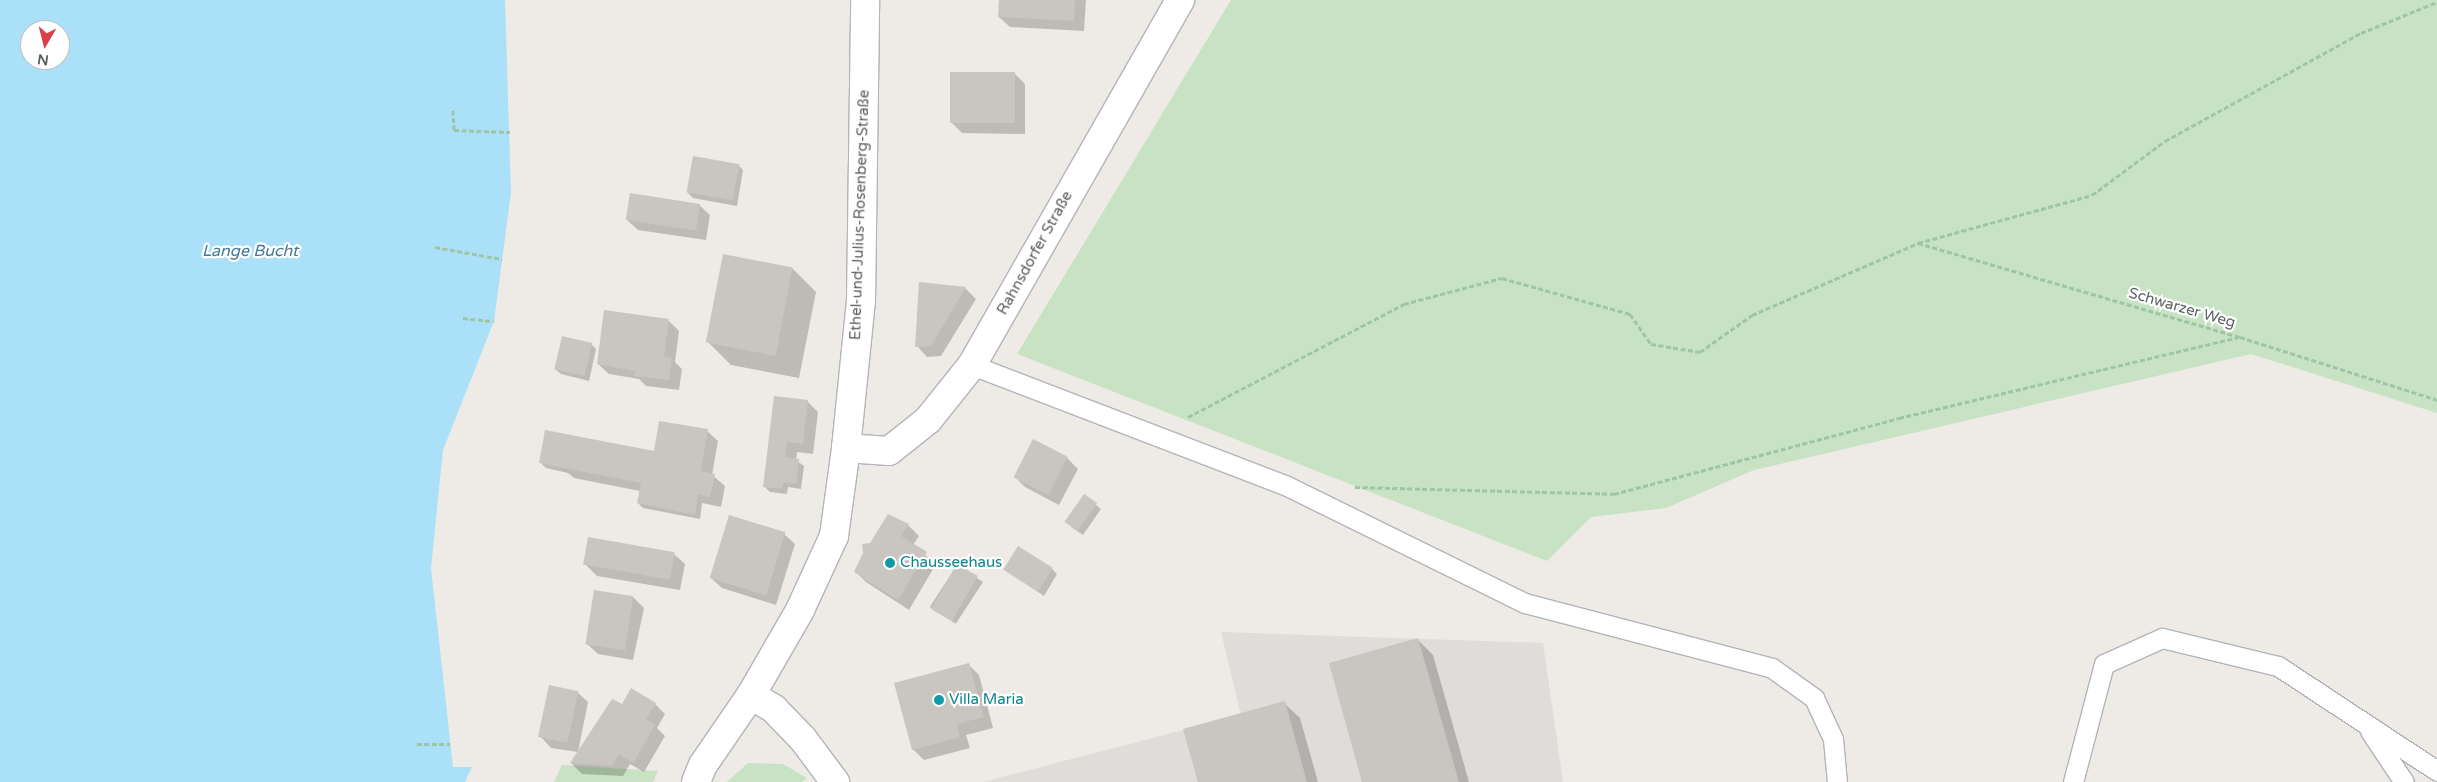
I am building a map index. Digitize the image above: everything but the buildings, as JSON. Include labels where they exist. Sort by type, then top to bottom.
[{"type":"main road","name":"Ethel-und-Julius-Rosenberg-Straße","points":[[696,782],[704,765],[751,695],[800,610],[834,536],[846,448],[861,301],[865,0]]},
{"type":"main road","name":"Rahnsdorfer Straße","points":[[846,448],[889,451],[928,420],[972,364],[1180,0]]},
{"type":"main road","points":[[751,695],[774,709],[786,721],[835,782]]},
{"type":"lane","points":[[972,364],[1287,486],[1525,603],[1772,668],[1814,698],[1833,739],[1837,782]]},
{"type":"lane","points":[[2073,782],[2104,664],[2162,638],[2278,666],[2437,771]]},
{"type":"lane","points":[[2366,724],[2404,782]]},
{"type":"path","points":[[1154,435],[1404,304],[1502,278],[1630,314],[1651,344],[1700,352],[1752,315],[1918,243],[2092,195],[2165,141],[2362,33],[2437,2]]},
{"type":"path","points":[[453,110],[454,130],[510,132]]},
{"type":"path","name":"Schwarzer Weg","points":[[1918,243],[2240,337],[2437,400]]},
{"type":"path","points":[[435,247],[502,258]]},
{"type":"path","points":[[463,318],[494,321]]},
{"type":"path","points":[[1346,487],[1614,494],[1899,418],[2240,337]]},
{"type":"path","points":[[417,744],[450,744]]},
{"type":"shaded area","points":[[1221,632],[1543,643],[1563,782],[983,782],[1241,715]]},
{"type":"green space","points":[[1231,0],[2437,0],[2437,413],[2251,354],[1754,470],[1666,508],[1591,517],[1547,561],[1017,354]]},
{"type":"green space","points":[[748,763],[783,764],[807,778],[802,782],[727,782]]},
{"type":"green space","points":[[562,765],[658,771],[653,782],[554,782]]},
{"type":"water","name":"Lange Bucht","points":[[0,0],[505,0],[511,193],[494,321],[443,450],[431,568],[453,767],[472,767],[465,782],[0,782]]},
{"type":"place","name":"Chausseehaus","points":[[890,563]]},
{"type":"place","name":"Villa Maria","points":[[939,700]]}]
